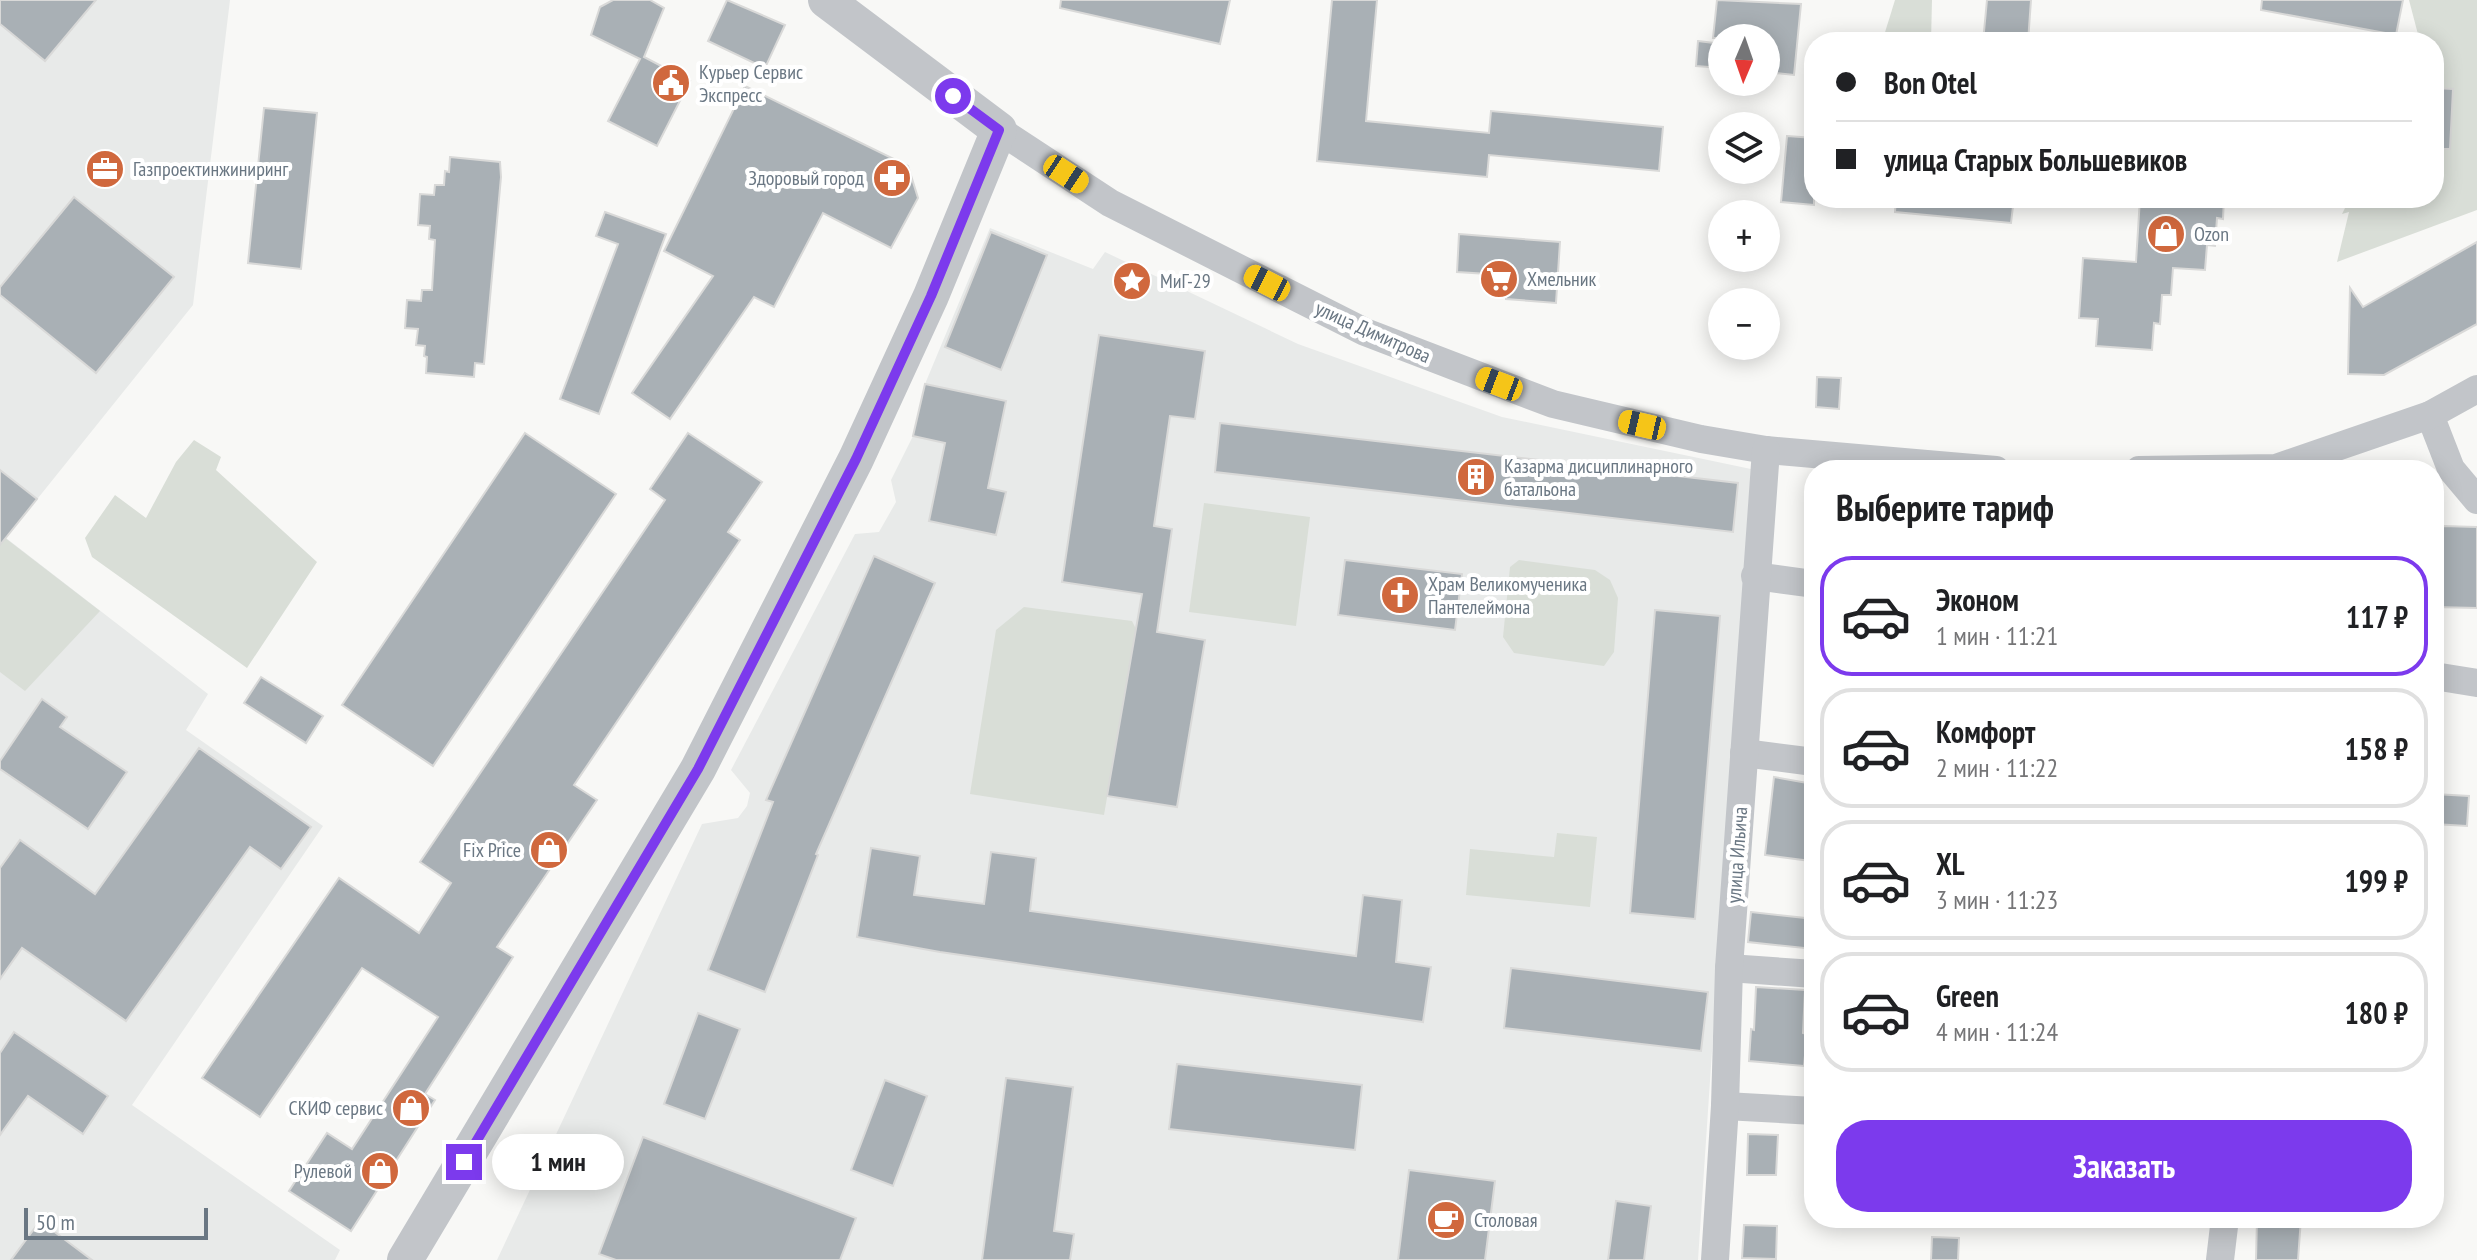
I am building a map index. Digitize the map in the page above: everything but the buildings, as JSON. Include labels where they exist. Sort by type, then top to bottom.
[{"type":"street","name":"улица Димитрова","points":[[826,0],[999,130],[1110,203],[1365,332],[1553,404],[1701,439],[1766,450],[1881,460]]},
{"type":"street","points":[[405,1260],[698,769],[856,459],[931,296],[999,130]]},
{"type":"street","points":[[2302,460],[2430,415],[2477,389]]},
{"type":"street","points":[[2430,415],[2451,469],[2477,500]]},
{"type":"street","name":"улица Ильича","points":[[1715,1260],[1725,1106],[1729,968],[1766,450]]},
{"type":"street","points":[[1755,576],[1804,583]]},
{"type":"street","points":[[2444,678],[2477,683]]},
{"type":"street","points":[[1744,753],[1804,761]]},
{"type":"street","points":[[1729,968],[1804,973]]},
{"type":"street","points":[[1725,1106],[1804,1110]]},
{"type":"street","points":[[2220,1260],[2224,1228]]},
{"type":"shaded area","points":[[0,0],[230,0],[193,305],[6,538],[208,694],[186,730],[323,826],[132,1105],[340,1250],[335,1260],[0,1260]]},
{"type":"shaded area","points":[[1895,0],[1932,0],[1931,32],[1885,32]]},
{"type":"shaded area","points":[[2409,0],[2477,0],[2477,210],[2337,262],[2349,212],[2342,214],[2345,208],[2444,208],[2444,32],[2417,32]]},
{"type":"shaded area","points":[[990,228],[1093,269],[1105,252],[1298,344],[1502,417],[1751,469],[1698,1260],[497,1260],[702,824],[738,818],[747,806],[750,793],[731,770],[855,534],[879,532],[896,502],[891,480],[913,436],[925,384]]},
{"type":"shaded area","points":[[194,440],[221,457],[216,470],[317,562],[247,668],[92,557],[85,538],[115,495],[146,518],[176,462]]},
{"type":"shaded area","points":[[1204,503],[1310,517],[1296,626],[1189,612]]},
{"type":"shaded area","points":[[0,534],[100,611],[25,691],[0,672]]},
{"type":"shaded area","points":[[1519,560],[1595,570],[1610,580],[1618,598],[1614,652],[1604,666],[1514,653],[1503,637],[1510,567]]},
{"type":"shaded area","points":[[1024,607],[1132,621],[1136,629],[1104,815],[970,794],[996,630]]},
{"type":"shaded area","points":[[1557,833],[1597,837],[1590,907],[1466,895],[1470,849],[1554,857]]},
{"type":"place","name":"Курьер Сервис Экспресс","points":[[671,83]]},
{"type":"place","name":"Газпроектинжиниринг","points":[[105,169]]},
{"type":"place","name":"Здоровый город","points":[[892,178]]},
{"type":"place","name":"Ozon","points":[[2166,234]]},
{"type":"place","name":"Хмельник","points":[[1499,279]]},
{"type":"place","name":"МиГ-29","points":[[1132,281]]},
{"type":"place","name":"Казарма дисциплинарного батальона","points":[[1476,477]]},
{"type":"place","name":"Храм Великомученика Пантелеймона","points":[[1400,595]]},
{"type":"place","name":"Fix Price","points":[[549,850]]},
{"type":"place","name":"СКИФ сервис","points":[[411,1108]]},
{"type":"place","name":"Рулевой","points":[[380,1171]]},
{"type":"place","name":"Столовая","points":[[1446,1220]]},
{"type":"route","points":[[464,1162],[698,769],[856,459],[931,296],[999,130],[953,96]]}]
